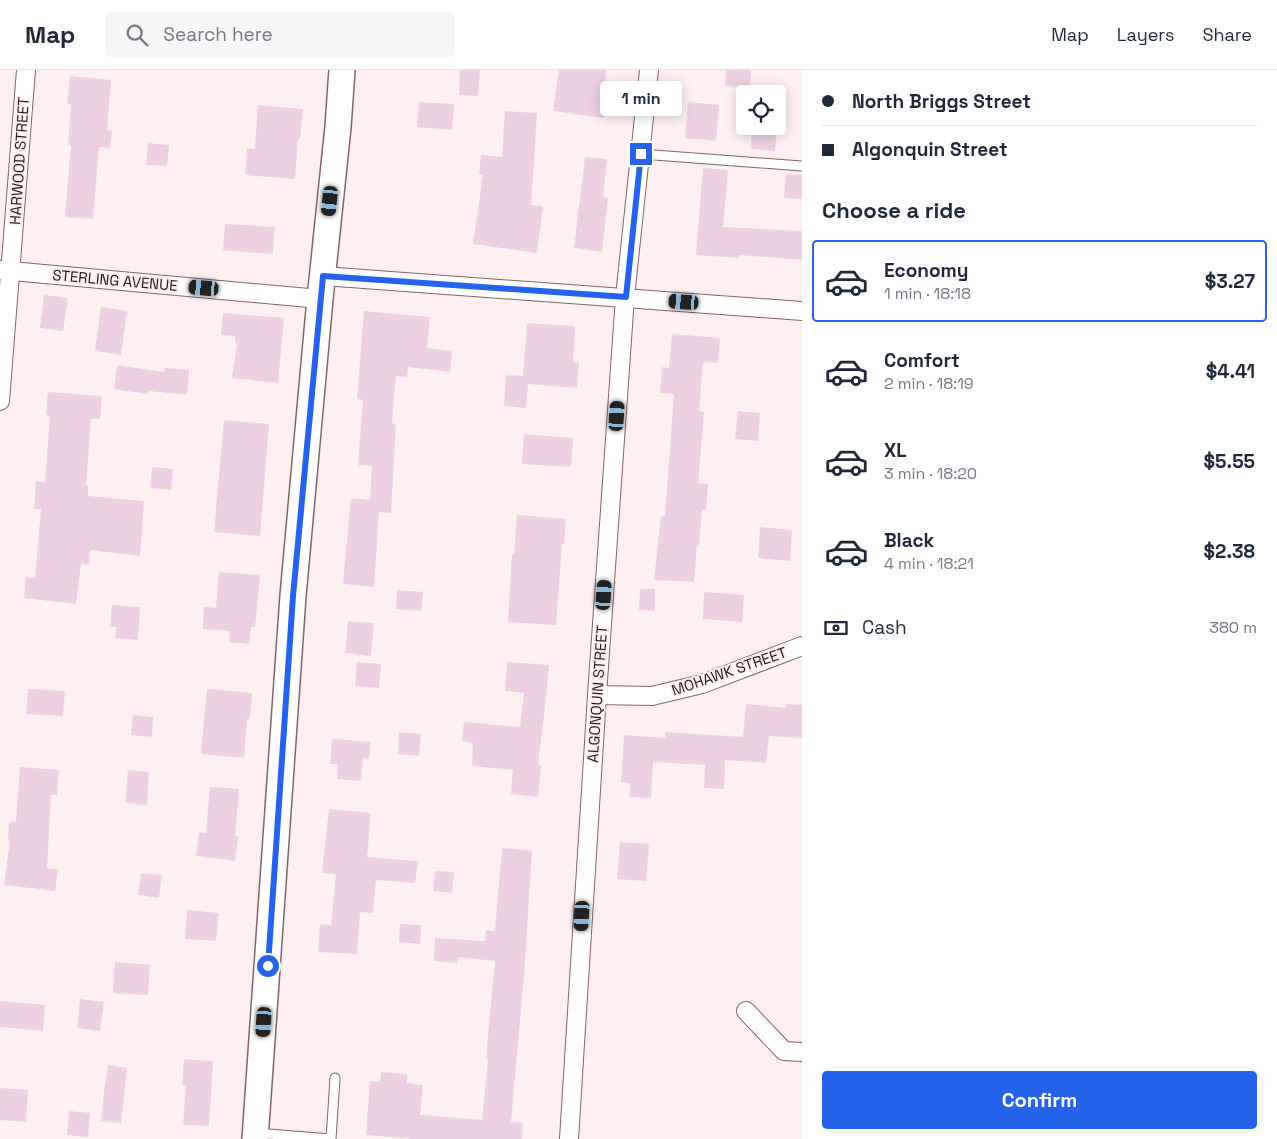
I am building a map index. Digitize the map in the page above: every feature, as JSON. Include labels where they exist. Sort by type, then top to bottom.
[{"type":"street","name":"HARWOOD STREET","points":[[0,401],[6,271],[26,70]]},
{"type":"street","points":[[255,1136],[293,596],[342,70]]},
{"type":"street","name":"ALGONQUIN STREET","points":[[569,1139],[597,694],[626,297],[649,70]]},
{"type":"street","name":"STERLING AVENUE","points":[[6,271],[321,287],[626,297],[802,311]]},
{"type":"street","name":"MOHAWK STREET","points":[[597,694],[652,696],[702,684],[802,646]]},
{"type":"street","points":[[746,1011],[784,1050],[802,1052]]},
{"type":"lane","points":[[641,154],[802,166]]},
{"type":"lane","points":[[255,1136],[331,1139],[335,1078]]},
{"type":"building","points":[[460,70],[480,70],[478,96],[459,95]]},
{"type":"building","points":[[559,70],[606,70],[604,118],[553,111]]},
{"type":"building","points":[[726,70],[751,70],[750,85],[725,86]]},
{"type":"building","points":[[70,76],[111,80],[107,130],[112,131],[110,148],[99,147],[93,219],[65,217],[71,145],[68,145],[71,104],[67,103]]},
{"type":"building","points":[[419,102],[454,104],[452,130],[417,127]]},
{"type":"building","points":[[688,102],[719,105],[716,141],[685,138]]},
{"type":"building","points":[[258,105],[303,109],[300,139],[298,139],[295,179],[245,175],[247,148],[255,149]]},
{"type":"building","points":[[505,111],[537,113],[531,205],[543,206],[537,253],[473,244],[483,175],[479,174],[481,155],[502,157]]},
{"type":"building","points":[[752,135],[776,135],[775,151],[751,149]]},
{"type":"building","points":[[148,143],[169,145],[167,166],[146,165]]},
{"type":"building","points":[[585,157],[607,159],[603,197],[608,198],[602,252],[574,248]]},
{"type":"building","points":[[703,168],[728,170],[723,227],[802,231],[802,260],[739,255],[739,258],[696,255]]},
{"type":"building","points":[[786,174],[802,175],[802,199],[784,198]]},
{"type":"building","points":[[225,224],[275,227],[273,254],[223,250]]},
{"type":"building","points":[[44,295],[68,298],[63,331],[40,328]]},
{"type":"building","points":[[101,307],[127,311],[121,355],[95,351]]},
{"type":"building","points":[[364,311],[430,317],[427,348],[452,351],[450,372],[408,367],[407,377],[396,376],[392,423],[396,424],[391,513],[379,512],[374,587],[343,584],[351,498],[370,500],[372,466],[358,465],[363,400],[357,399]]},
{"type":"building","points":[[223,313],[284,318],[278,383],[232,378],[237,343],[235,343],[235,336],[221,335]]},
{"type":"building","points":[[527,323],[575,326],[573,362],[579,362],[577,388],[528,384],[526,408],[504,406],[506,375],[523,376]]},
{"type":"building","points":[[672,334],[720,338],[718,363],[703,362],[699,411],[704,412],[698,483],[708,484],[706,510],[702,510],[699,545],[697,545],[694,582],[654,580],[661,516],[665,516],[674,394],[660,393],[662,367],[669,368]]},
{"type":"building","points":[[117,365],[164,372],[165,368],[189,370],[187,395],[149,391],[148,394],[114,389]]},
{"type":"building","points":[[48,392],[102,396],[100,419],[91,419],[86,485],[88,485],[88,496],[144,501],[140,556],[90,550],[89,565],[81,564],[76,604],[24,598],[26,577],[35,578],[41,509],[34,509],[36,481],[45,482],[50,416],[46,415]]},
{"type":"building","points":[[738,411],[760,413],[758,441],[735,439]]},
{"type":"building","points":[[224,420],[269,424],[260,536],[214,532]]},
{"type":"building","points":[[524,434],[573,438],[571,467],[522,464]]},
{"type":"building","points":[[152,467],[173,469],[171,490],[150,488]]},
{"type":"building","points":[[517,515],[566,519],[564,544],[562,544],[556,625],[508,622],[512,554],[514,555]]},
{"type":"building","points":[[760,527],[792,530],[790,561],[758,558]]},
{"type":"building","points":[[219,572],[260,575],[255,627],[251,627],[249,644],[229,642],[230,631],[203,629],[204,607],[216,608]]},
{"type":"building","points":[[640,589],[655,589],[655,611],[639,610]]},
{"type":"building","points":[[397,590],[423,592],[421,611],[396,609]]},
{"type":"building","points":[[704,592],[744,595],[742,622],[703,619]]},
{"type":"building","points":[[112,605],[140,607],[138,640],[115,638],[116,627],[110,627]]},
{"type":"building","points":[[348,621],[374,623],[371,656],[345,653]]},
{"type":"building","points":[[357,662],[381,664],[379,688],[355,686]]},
{"type":"building","points":[[507,662],[549,665],[538,765],[541,765],[538,797],[511,794],[513,770],[472,766],[473,743],[462,741],[464,722],[520,727],[524,693],[505,691]]},
{"type":"building","points":[[28,689],[65,691],[63,716],[26,714]]},
{"type":"building","points":[[207,689],[252,693],[250,719],[247,719],[244,758],[201,754]]},
{"type":"building","points":[[746,704],[786,708],[786,704],[802,705],[802,738],[769,736],[766,763],[725,760],[724,789],[704,788],[705,765],[653,762],[651,798],[629,797],[630,783],[621,782],[624,735],[665,738],[665,732],[743,737]]},
{"type":"building","points":[[133,715],[153,717],[152,737],[131,735]]},
{"type":"building","points":[[399,732],[421,734],[419,756],[398,754]]},
{"type":"building","points":[[332,739],[371,742],[369,759],[363,758],[361,781],[337,779],[338,764],[330,764]]},
{"type":"building","points":[[20,767],[59,770],[57,795],[51,795],[47,868],[58,869],[55,891],[4,885],[10,841],[8,840],[9,822],[16,822]]},
{"type":"building","points":[[128,770],[149,772],[147,805],[125,803]]},
{"type":"building","points":[[210,787],[239,789],[235,836],[238,837],[235,861],[196,856],[199,832],[206,833]]},
{"type":"building","points":[[329,809],[371,813],[367,857],[418,861],[415,883],[376,880],[373,913],[360,912],[357,954],[318,952],[320,924],[331,925],[336,874],[322,873]]},
{"type":"building","points":[[620,842],[649,844],[646,881],[617,879]]},
{"type":"building","points":[[502,848],[532,851],[524,975],[511,1122],[523,1123],[522,1139],[412,1139],[366,1135],[370,1081],[380,1082],[381,1072],[407,1074],[407,1083],[423,1085],[420,1115],[482,1120],[495,961],[458,957],[457,963],[434,961],[435,938],[485,941],[486,930],[495,931]]},
{"type":"building","points":[[435,871],[454,872],[452,893],[433,891]]},
{"type":"building","points":[[141,873],[162,875],[159,898],[138,895]]},
{"type":"building","points":[[187,910],[219,913],[216,941],[185,939]]},
{"type":"building","points":[[400,924],[421,925],[420,944],[399,942]]},
{"type":"building","points":[[115,962],[150,965],[148,995],[113,993]]},
{"type":"building","points":[[80,999],[104,1002],[100,1031],[77,1028]]},
{"type":"building","points":[[0,1001],[45,1005],[43,1031],[0,1027]]},
{"type":"building","points":[[184,1059],[213,1061],[209,1126],[183,1125],[186,1085],[182,1085]]},
{"type":"building","points":[[108,1065],[127,1068],[121,1123],[101,1121]]},
{"type":"building","points":[[0,1088],[28,1090],[26,1122],[0,1120]]},
{"type":"building","points":[[69,1111],[90,1113],[88,1137],[67,1135]]},
{"type":"route","points":[[268,966],[293,596],[323,276],[626,297],[641,154]]}]
